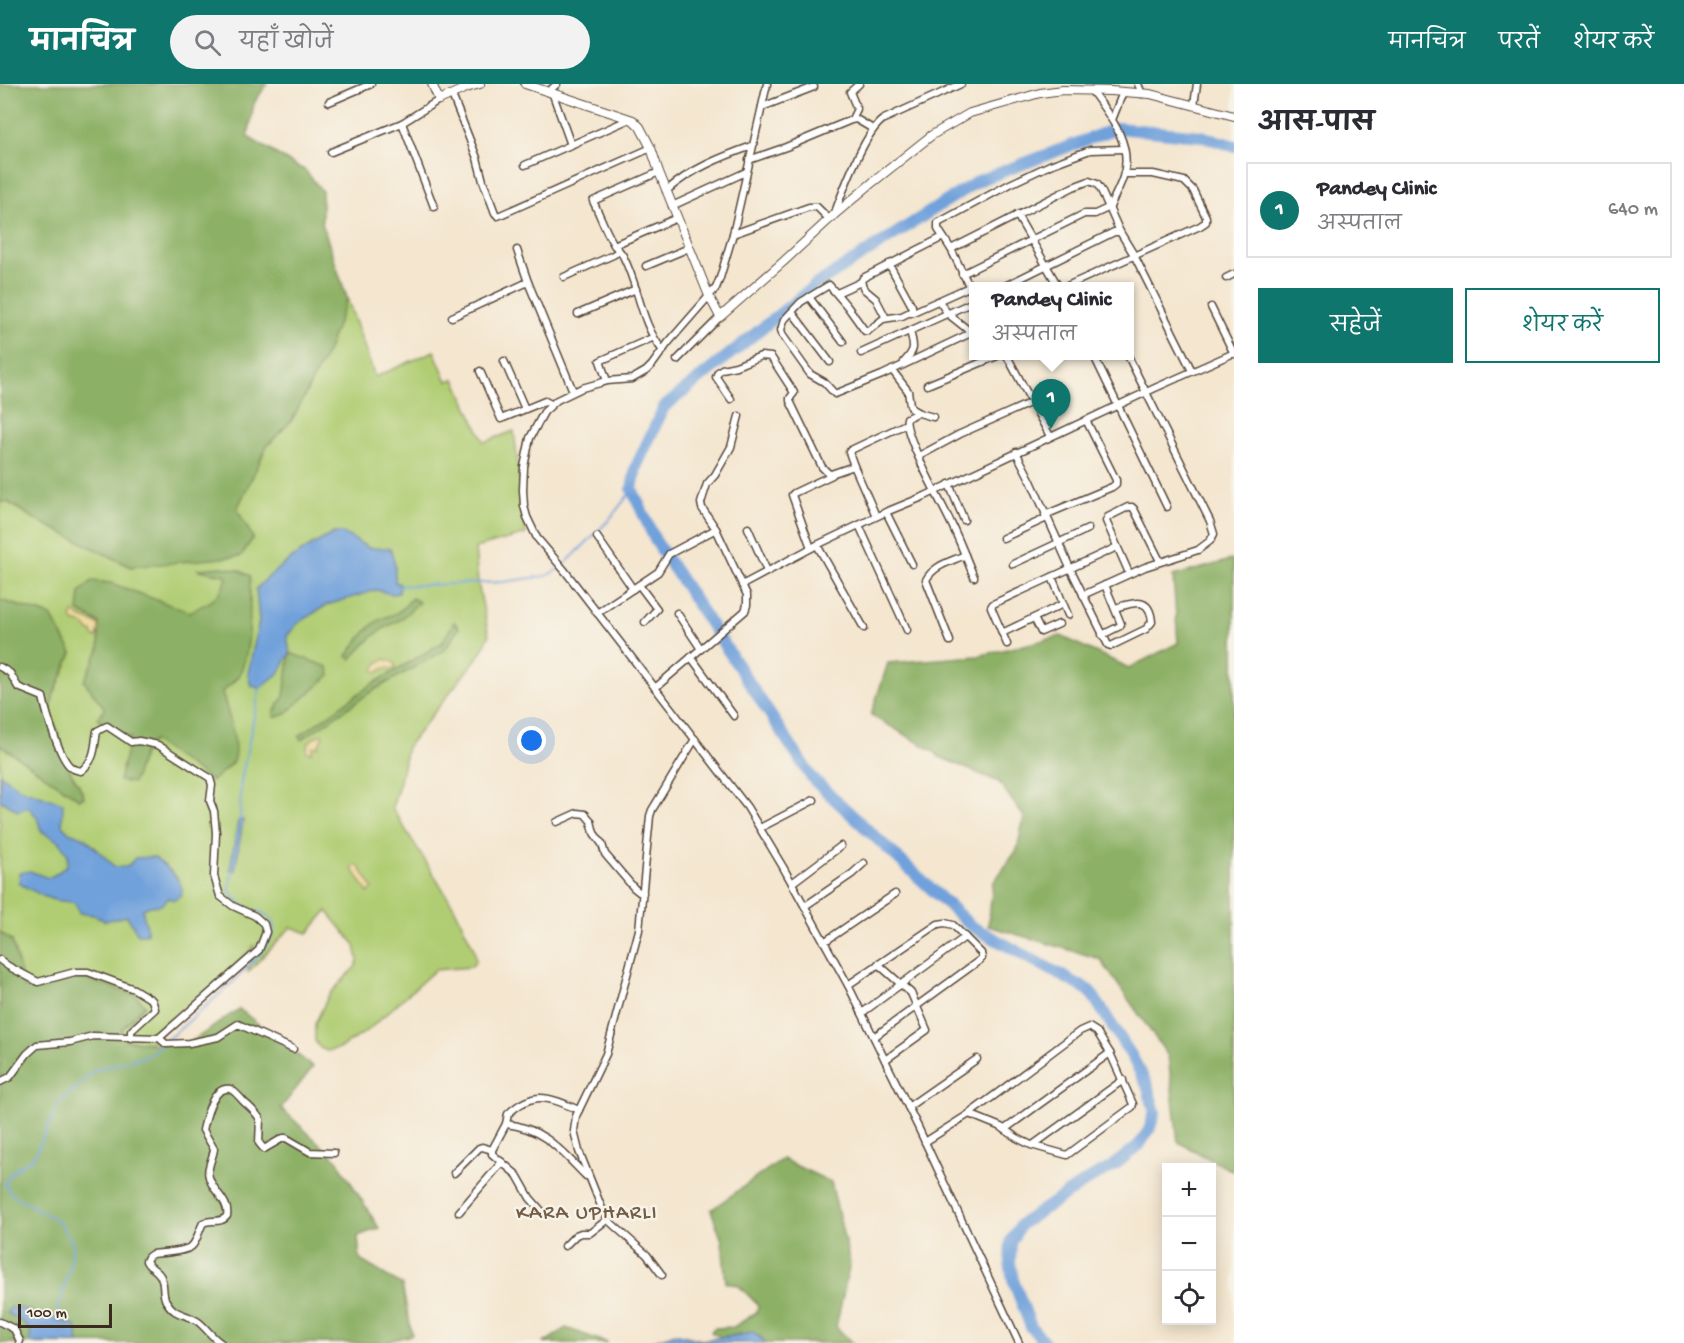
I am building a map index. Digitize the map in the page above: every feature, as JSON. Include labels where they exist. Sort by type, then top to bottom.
[{"type":"street","points":[[329,102],[371,84]]},
{"type":"street","points":[[432,84],[439,100]]},
{"type":"street","points":[[331,152],[402,123],[439,100],[480,84]]},
{"type":"street","points":[[525,84],[630,119],[640,127],[651,148],[658,172],[689,248],[720,317]]},
{"type":"street","points":[[551,92],[557,84]]},
{"type":"street","points":[[767,84],[733,234],[719,282],[668,342],[652,365],[638,376],[607,381],[573,391],[551,404],[544,412],[530,438],[524,468],[524,506],[537,538],[738,793],[760,828],[848,985],[925,1142],[1019,1343]]},
{"type":"street","points":[[852,119],[857,109],[850,92],[859,84]]},
{"type":"street","points":[[832,217],[873,129],[884,119],[961,84]]},
{"type":"street","points":[[1138,84],[1142,94]]},
{"type":"street","points":[[1194,105],[1197,84]]},
{"type":"street","points":[[762,107],[814,87]]},
{"type":"street","points":[[677,360],[720,317],[832,217],[932,135],[970,113],[1040,93],[1088,88],[1142,94],[1234,116]]},
{"type":"street","points":[[962,274],[1085,214],[1095,214],[1110,207],[1124,174],[1124,149],[1112,120],[1088,88]]},
{"type":"street","points":[[551,92],[572,145]]},
{"type":"street","points":[[1112,120],[1123,92]]},
{"type":"street","points":[[452,95],[498,216],[651,148]]},
{"type":"street","points":[[525,165],[630,119]]},
{"type":"street","points":[[749,160],[852,119],[873,129]]},
{"type":"street","points":[[402,123],[434,207]]},
{"type":"street","points":[[666,191],[682,177],[700,167],[752,146]]},
{"type":"street","points":[[969,334],[892,370],[833,393],[824,382],[812,376],[782,335],[781,330],[783,322],[801,302],[829,285],[865,331],[886,318],[903,316],[969,286],[943,237],[938,226],[939,222],[1035,171],[1090,150],[1124,149]]},
{"type":"street","points":[[658,172],[593,201],[617,248],[624,256],[652,338],[663,351]]},
{"type":"street","points":[[672,206],[746,172]]},
{"type":"street","points":[[1076,282],[1205,223],[1206,220],[1193,190],[1184,181],[1153,174],[1124,174]]},
{"type":"street","points":[[951,249],[1072,187],[1089,181],[1097,184],[1192,371]]},
{"type":"street","points":[[733,234],[809,207],[817,207],[832,217]]},
{"type":"street","points":[[1017,215],[1056,282]]},
{"type":"street","points":[[564,277],[615,254],[617,248],[677,218]]},
{"type":"street","points":[[1013,282],[1114,232],[1120,232]]},
{"type":"street","points":[[837,293],[861,282],[869,274],[943,237]]},
{"type":"street","points":[[646,266],[689,248]]},
{"type":"street","points":[[517,250],[573,391]]},
{"type":"street","points":[[889,264],[912,306],[910,313]]},
{"type":"street","points":[[1226,278],[1234,274]]},
{"type":"street","points":[[452,317],[528,282]]},
{"type":"street","points":[[861,282],[864,289],[876,299],[886,318]]},
{"type":"street","points":[[578,314],[636,289]]},
{"type":"street","points":[[809,297],[843,342]]},
{"type":"street","points":[[939,301],[948,314],[969,331]]},
{"type":"street","points":[[861,353],[969,304]]},
{"type":"street","points":[[742,585],[876,516],[1234,353],[1211,307]]},
{"type":"street","points":[[792,312],[830,362]]},
{"type":"street","points":[[902,365],[914,350],[910,331]]},
{"type":"street","points":[[607,381],[600,362],[652,338]]},
{"type":"street","points":[[731,399],[716,377],[718,372],[756,357],[772,358],[794,393],[790,401],[822,466],[828,473],[834,474]]},
{"type":"street","points":[[927,385],[987,360]]},
{"type":"street","points":[[1009,360],[1050,436]]},
{"type":"street","points":[[1096,360],[1167,507]]},
{"type":"street","points":[[1083,595],[1129,573],[1198,550],[1210,542],[1214,534],[1210,521],[1130,360]]},
{"type":"street","points":[[504,361],[525,409]]},
{"type":"street","points":[[892,370],[908,391],[912,409],[933,417]]},
{"type":"street","points":[[480,371],[500,418],[545,401],[551,404]]},
{"type":"street","points":[[919,456],[960,434],[1032,402]]},
{"type":"street","points":[[917,412],[907,418],[906,424],[974,577]]},
{"type":"street","points":[[655,688],[746,611],[747,600],[742,585],[701,503],[706,484],[717,473],[731,445],[739,416]]},
{"type":"street","points":[[1003,538],[1116,484],[1086,420]]},
{"type":"street","points":[[876,516],[854,466],[850,451],[906,424]]},
{"type":"street","points":[[1016,452],[1108,645],[1111,646],[1146,629],[1152,622],[1148,607],[1142,603],[1137,602],[1115,608]]},
{"type":"street","points":[[854,466],[792,495],[814,546],[864,628]]},
{"type":"street","points":[[949,484],[964,520]]},
{"type":"street","points":[[1129,573],[1106,519],[1128,507],[1132,507],[1161,561]]},
{"type":"street","points":[[886,512],[912,564]]},
{"type":"street","points":[[859,525],[907,630]]},
{"type":"street","points":[[748,528],[767,571]]},
{"type":"street","points":[[597,613],[659,571],[669,554],[716,529]]},
{"type":"street","points":[[1013,564],[1088,529]]},
{"type":"street","points":[[597,537],[636,587],[657,609],[645,622]]},
{"type":"street","points":[[1007,644],[991,606],[1117,547]]},
{"type":"street","points":[[950,641],[926,580],[946,562],[965,555]]},
{"type":"street","points":[[1052,577],[1068,615]]},
{"type":"street","points":[[1102,635],[1121,625],[1105,585]]},
{"type":"street","points":[[1002,633],[1063,604]]},
{"type":"street","points":[[677,614],[704,646]]},
{"type":"street","points":[[1034,618],[1041,632],[1059,624]]},
{"type":"street","points":[[691,657],[734,716]]},
{"type":"street","points":[[0,667],[10,673],[18,687],[43,698],[62,754],[70,768],[81,771],[89,765],[97,731],[107,726],[131,742],[139,741],[158,745],[210,778],[212,785],[210,801],[214,811],[216,833],[214,876],[220,896],[233,906],[255,916],[264,924],[266,932],[258,950],[159,1038]]},
{"type":"street","points":[[662,1275],[647,1255],[608,1219],[589,1178],[574,1131],[574,1124],[606,1054],[639,930],[650,816],[695,739]]},
{"type":"street","points":[[760,828],[814,800]]},
{"type":"street","points":[[557,822],[577,813],[585,814],[591,821],[594,833],[607,857],[634,888],[643,893]]},
{"type":"street","points":[[792,883],[841,846]]},
{"type":"street","points":[[804,906],[864,863]]},
{"type":"street","points":[[824,942],[895,894]]},
{"type":"street","points":[[848,985],[938,924],[951,924],[981,953],[982,958],[874,1037]]},
{"type":"street","points":[[862,1013],[965,937]]},
{"type":"street","points":[[0,960],[38,982],[75,972],[88,972],[134,989],[152,1000],[155,1009],[131,1031],[131,1038]]},
{"type":"street","points":[[879,964],[911,993],[927,1031],[885,1060]]},
{"type":"street","points":[[0,1082],[10,1077],[27,1054],[37,1045],[70,1042],[93,1036],[159,1038],[166,1044],[189,1043],[218,1037],[238,1024],[293,1049]]},
{"type":"street","points":[[925,1142],[969,1114],[1084,1029],[1090,1027],[1096,1030],[1110,1053],[1133,1103],[1132,1107],[1069,1155],[1033,1145],[1005,1129],[969,1114]]},
{"type":"street","points":[[1005,1129],[1110,1053]]},
{"type":"street","points":[[908,1107],[976,1059]]},
{"type":"street","points":[[1033,1145],[1123,1080]]},
{"type":"street","points":[[221,1343],[196,1320],[171,1309],[163,1295],[161,1277],[147,1265],[146,1261],[152,1254],[190,1247],[195,1242],[205,1221],[221,1221],[227,1216],[227,1206],[214,1189],[208,1175],[214,1149],[203,1130],[213,1098],[228,1089],[241,1099],[260,1119],[259,1143],[264,1149],[286,1138],[310,1152],[334,1153]]},
{"type":"street","points":[[545,1215],[530,1198],[517,1175],[492,1154],[492,1150],[506,1124],[508,1114],[533,1098],[547,1097],[579,1110]]},
{"type":"street","points":[[506,1124],[525,1127],[544,1136],[589,1178]]},
{"type":"street","points":[[454,1173],[479,1148],[492,1150]]},
{"type":"street","points":[[459,1212],[502,1162]]},
{"type":"street","points":[[565,1246],[576,1234],[590,1233],[608,1219]]},
{"type":"street","points":[[0,1322],[14,1329],[19,1343]]},
{"type":"green space","points":[[0,84],[267,84],[254,103],[248,137],[305,170],[322,191],[322,223],[347,298],[327,352],[292,420],[267,446],[237,509],[253,538],[241,556],[131,567],[35,519],[8,502],[0,502]]},
{"type":"green space","points":[[347,298],[375,377],[434,351],[447,381],[455,379],[484,442],[514,431],[526,534],[475,548],[478,583],[489,636],[480,654],[407,747],[392,808],[454,907],[474,949],[476,961],[471,967],[435,970],[367,1031],[340,1048],[327,1051],[320,1048],[315,1041],[315,1024],[329,995],[356,966],[358,960],[355,945],[327,911],[308,933],[291,927],[248,972],[254,944],[251,950],[225,976],[149,1043],[125,1040],[121,1030],[145,1006],[82,977],[24,987],[12,941],[0,932],[0,745],[79,799],[84,797],[71,773],[51,713],[53,696],[72,653],[51,616],[0,600],[0,502],[7,502],[35,519],[131,567],[253,538],[237,509],[267,446],[292,420],[327,352]]},
{"type":"green space","points":[[1234,559],[1234,1172],[1178,1142],[1168,1056],[1100,959],[988,926],[993,883],[1017,850],[1024,817],[999,782],[939,757],[935,752],[871,715],[888,663],[978,656],[1061,636],[1129,668],[1178,643],[1173,576]]},
{"type":"green space","points":[[223,567],[239,570],[250,576],[246,652],[239,675],[222,692],[234,737],[233,761],[212,781],[153,741],[145,749],[133,783],[119,781],[130,738],[100,722],[98,717],[105,709],[84,681],[99,650],[99,623],[78,611],[80,592],[92,581],[111,583],[189,612],[212,600],[220,592],[227,579],[225,575],[198,569]]},
{"type":"green space","points":[[412,598],[419,602],[400,620],[371,638],[351,659],[347,656],[372,626],[379,620],[399,611]]},
{"type":"green space","points":[[0,600],[51,616],[72,653],[53,696],[51,713],[71,773],[84,797],[79,799],[0,745]]},
{"type":"green space","points":[[454,622],[459,628],[445,650],[374,690],[301,740],[299,736],[371,685],[442,643]]},
{"type":"green space","points":[[290,653],[328,667],[330,675],[284,715],[275,717],[274,712],[284,696]]},
{"type":"green space","points":[[0,932],[12,941],[24,987],[82,977],[135,995],[145,1005],[121,1030],[125,1040],[188,1044],[239,1009],[313,1067],[281,1108],[337,1160],[379,1228],[358,1236],[360,1260],[402,1285],[412,1335],[388,1343],[0,1343]]},
{"type":"green space","points":[[782,1159],[831,1182],[850,1263],[836,1327],[853,1343],[766,1343],[753,1334],[722,1336],[711,1332],[714,1328],[734,1327],[757,1312],[758,1305],[738,1285],[726,1283],[722,1241],[711,1210]]},
{"type":"green space","points":[[566,1328],[608,1343],[544,1343]]},
{"type":"sand","points":[[73,613],[99,625],[97,637],[95,638],[84,625],[71,619]]},
{"type":"sand","points":[[385,659],[394,662],[396,666],[393,669],[384,668],[376,672],[374,670],[377,665]]},
{"type":"sand","points":[[322,734],[318,747],[313,747],[310,753],[307,751],[312,740]]},
{"type":"sand","points":[[358,865],[373,888],[368,893],[352,868]]},
{"type":"water","points":[[334,533],[343,533],[369,548],[390,548],[395,565],[395,582],[400,584],[399,593],[391,594],[376,590],[327,605],[299,622],[287,636],[290,653],[280,672],[260,688],[251,686],[248,674],[259,621],[256,589],[293,558]]},
{"type":"water","points":[[0,774],[19,788],[63,803],[62,825],[69,832],[85,838],[115,867],[127,867],[135,858],[154,857],[180,882],[182,894],[175,900],[168,898],[161,905],[143,909],[147,934],[138,934],[127,916],[105,921],[94,915],[79,913],[75,903],[50,899],[20,884],[19,873],[30,871],[48,878],[56,874],[67,865],[68,855],[60,842],[41,831],[37,817],[28,807],[18,811],[0,800]]},
{"type":"water","points":[[243,820],[235,871],[230,870],[238,821]]},
{"type":"water","points":[[10,1308],[19,1308],[76,1326],[78,1343],[30,1343],[31,1332],[24,1323],[7,1313]]},
{"type":"water","points":[[752,1331],[766,1343],[654,1343],[652,1341],[675,1333],[701,1340],[746,1334]]},
{"type":"waterway","points":[[1045,1343],[1031,1327],[1013,1280],[1010,1262],[1011,1241],[1021,1224],[1091,1178],[1112,1167],[1139,1145],[1149,1130],[1155,1112],[1147,1085],[1131,1055],[1090,991],[971,926],[812,778],[655,540],[632,489],[636,467],[664,407],[817,284],[978,181],[1117,128],[1201,136],[1234,146]]},
{"type":"waterway","points":[[397,586],[503,582],[546,576],[562,567],[609,520],[632,489]]},
{"type":"waterway","points":[[240,824],[241,781],[260,687]]},
{"type":"waterway","points":[[55,1319],[70,1266],[73,1244],[59,1222],[10,1193],[5,1184],[17,1168],[34,1157],[59,1103],[95,1070],[147,1056],[232,983],[259,955],[273,935],[274,920],[263,913],[249,909],[239,902],[229,890],[233,868]]},
{"type":"place","name":"Pandey Clinic","points":[[1051,429]]},
{"type":"district","name":"KARA UPHARLI","points":[[587,1214]]}]
